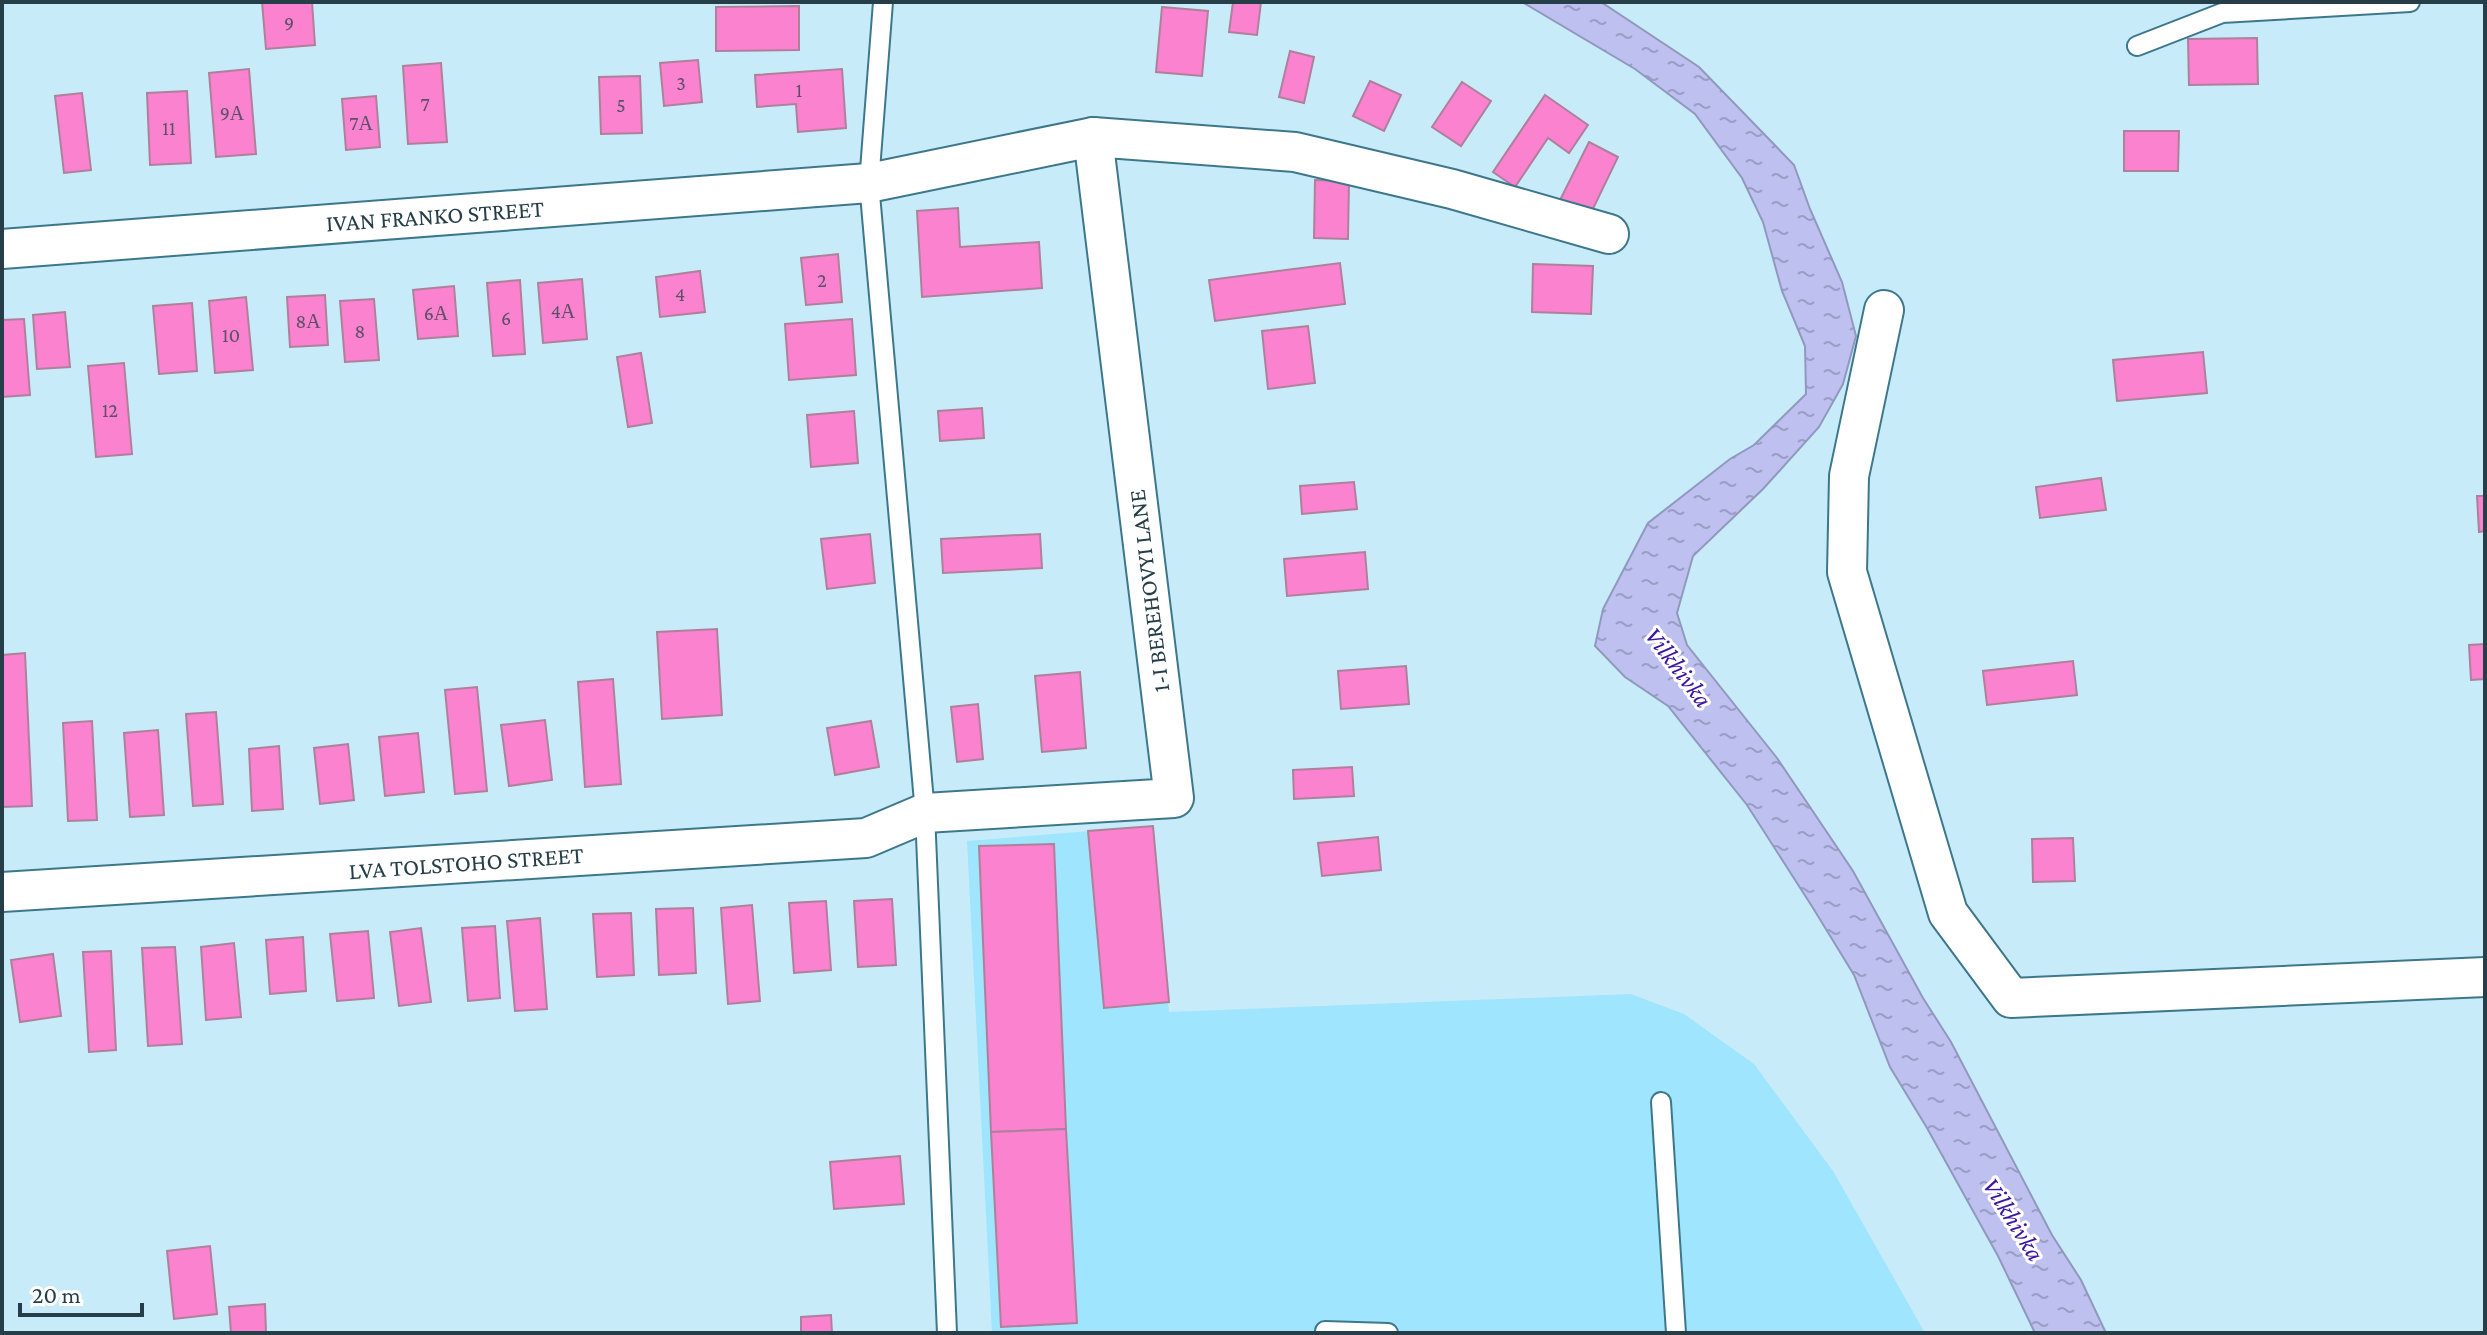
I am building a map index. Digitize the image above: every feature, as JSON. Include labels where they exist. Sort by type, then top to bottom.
[{"type":"street","points":[[869,183],[1093,137],[1295,152],[1452,189],[1609,234]]},
{"type":"street","name":"1-I BEREHOVYI LANE","points":[[925,813],[1174,798],[1093,137]]},
{"type":"street","name":"IVAN FRANKO STREET","points":[[2,249],[869,183]]},
{"type":"street","points":[[1884,310],[1849,476],[1847,572],[1948,913],[2011,998],[2485,977]]},
{"type":"street","name":"LVA TOLSTOHO STREET","points":[[2,892],[866,838],[925,813]]},
{"type":"lane","points":[[883,2],[869,183],[925,813],[947,1333]]},
{"type":"lane","points":[[2137,46],[2222,13],[2410,2]]},
{"type":"lane","points":[[1661,1102],[1676,1333]]},
{"type":"lane","points":[[1325,1331],[1388,1333]]},
{"type":"shaded area","points":[[1153,826],[1169,1012],[1631,994],[1684,1014],[1754,1064],[1833,1171],[1925,1333],[992,1333],[967,841]]},
{"type":"water","name":"Vilkhivka","points":[[1522,2],[1601,2],[1699,67],[1794,165],[1842,282],[1856,336],[1843,384],[1819,427],[1763,489],[1693,556],[1677,613],[1687,645],[1777,758],[1853,871],[1923,998],[1951,1042],[2052,1235],[2081,1280],[2106,1333],[2035,1333],[1998,1256],[1890,1067],[1854,975],[1813,908],[1747,805],[1668,706],[1625,677],[1595,646],[1603,609],[1648,523],[1730,459],[1754,445],[1806,394],[1805,346],[1782,291],[1763,222],[1742,178],[1695,114],[1635,69]]},
{"type":"building","points":[[262,2],[312,2],[315,45],[266,49]]},
{"type":"building","points":[[1233,2],[1261,2],[1257,35],[1229,32]]},
{"type":"building","points":[[799,6],[799,50],[716,51],[716,7]]},
{"type":"building","points":[[1162,7],[1208,11],[1202,76],[1156,72]]},
{"type":"building","points":[[2257,38],[2258,84],[2189,85],[2188,39]]},
{"type":"building","points":[[1290,51],[1314,57],[1304,103],[1279,97]]},
{"type":"building","points":[[698,60],[702,102],[664,106],[660,63]]},
{"type":"building","points":[[441,63],[447,142],[408,144],[403,66]]},
{"type":"building","points":[[249,69],[256,154],[216,157],[209,73]]},
{"type":"building","points":[[842,69],[846,128],[798,132],[796,104],[757,107],[755,75]]},
{"type":"building","points":[[640,76],[642,133],[601,134],[599,77]]},
{"type":"building","points":[[1370,81],[1401,95],[1384,131],[1353,116]]},
{"type":"building","points":[[1462,82],[1491,101],[1461,146],[1432,127]]},
{"type":"building","points":[[187,91],[191,163],[150,165],[147,93]]},
{"type":"building","points":[[82,93],[91,170],[64,173],[55,96]]},
{"type":"building","points":[[1545,95],[1588,125],[1569,153],[1548,138],[1515,187],[1493,172]]},
{"type":"building","points":[[376,96],[380,147],[346,150],[342,99]]},
{"type":"building","points":[[2124,131],[2179,131],[2178,171],[2124,171]]},
{"type":"building","points":[[1589,142],[1618,157],[1590,215],[1560,200]]},
{"type":"building","points":[[1315,180],[1349,181],[1348,239],[1314,238]]},
{"type":"building","points":[[958,208],[960,247],[1039,242],[1042,288],[922,297],[917,211]]},
{"type":"building","points":[[838,254],[842,302],[806,305],[801,258]]},
{"type":"building","points":[[1340,263],[1345,304],[1215,321],[1209,280]]},
{"type":"building","points":[[1533,264],[1593,266],[1591,314],[1532,312]]},
{"type":"building","points":[[700,271],[705,312],[660,317],[656,277]]},
{"type":"building","points":[[582,279],[587,339],[543,343],[538,283]]},
{"type":"building","points":[[520,280],[525,354],[493,356],[487,283]]},
{"type":"building","points":[[454,286],[458,336],[418,339],[413,290]]},
{"type":"building","points":[[325,295],[328,345],[290,347],[287,297]]},
{"type":"building","points":[[246,297],[253,370],[215,373],[209,301]]},
{"type":"building","points":[[374,299],[379,360],[345,362],[340,301]]},
{"type":"building","points":[[192,303],[197,371],[159,374],[153,306]]},
{"type":"building","points":[[65,312],[70,367],[37,369],[33,315]]},
{"type":"building","points":[[24,319],[30,395],[2,397],[2,320]]},
{"type":"building","points":[[852,319],[856,375],[789,380],[785,324]]},
{"type":"building","points":[[1308,326],[1315,383],[1268,389],[1262,331]]},
{"type":"building","points":[[2203,352],[2207,393],[2117,401],[2113,360]]},
{"type":"building","points":[[641,353],[652,423],[628,427],[617,357]]},
{"type":"building","points":[[124,363],[132,454],[96,457],[88,366]]},
{"type":"building","points":[[982,408],[984,438],[940,441],[938,411]]},
{"type":"building","points":[[854,411],[858,463],[811,467],[807,415]]},
{"type":"building","points":[[2101,478],[2106,510],[2040,518],[2036,487]]},
{"type":"building","points":[[1354,482],[1357,509],[1302,514],[1300,486]]},
{"type":"building","points":[[2477,496],[2485,496],[2485,531],[2479,532]]},
{"type":"building","points":[[870,534],[875,583],[827,589],[821,539]]},
{"type":"building","points":[[1040,534],[1042,568],[943,573],[941,539]]},
{"type":"building","points":[[1365,552],[1368,589],[1287,596],[1284,559]]},
{"type":"building","points":[[717,629],[722,715],[662,719],[657,632]]},
{"type":"building","points":[[2485,644],[2485,679],[2471,680],[2469,645]]},
{"type":"building","points":[[25,653],[32,806],[2,807],[2,655]]},
{"type":"building","points":[[2073,661],[2077,695],[1987,705],[1983,671]]},
{"type":"building","points":[[1406,666],[1409,704],[1341,709],[1338,671]]},
{"type":"building","points":[[1080,672],[1086,748],[1042,752],[1035,676]]},
{"type":"building","points":[[613,679],[621,784],[585,787],[578,682]]},
{"type":"building","points":[[477,687],[487,791],[455,794],[445,690]]},
{"type":"building","points":[[978,704],[983,759],[957,762],[951,707]]},
{"type":"building","points":[[216,712],[223,804],[193,806],[186,714]]},
{"type":"building","points":[[545,720],[552,780],[509,786],[501,725]]},
{"type":"building","points":[[92,721],[97,820],[68,821],[63,723]]},
{"type":"building","points":[[871,721],[879,767],[835,775],[827,728]]},
{"type":"building","points":[[158,730],[164,815],[130,817],[124,733]]},
{"type":"building","points":[[418,733],[424,792],[385,796],[379,737]]},
{"type":"building","points":[[348,744],[354,800],[320,804],[314,748]]},
{"type":"building","points":[[279,746],[283,809],[252,811],[249,749]]},
{"type":"building","points":[[1352,767],[1354,796],[1294,799],[1293,770]]},
{"type":"building","points":[[1153,826],[1169,1002],[1104,1008],[1088,831]]},
{"type":"building","points":[[1378,837],[1381,870],[1322,876],[1318,843]]},
{"type":"building","points":[[2073,838],[2075,881],[2033,882],[2032,839]]},
{"type":"building","points":[[1054,844],[1066,1129],[991,1132],[979,846]]},
{"type":"building","points":[[892,899],[896,965],[858,967],[854,901]]},
{"type":"building","points":[[826,901],[831,970],[794,973],[789,903]]},
{"type":"building","points":[[752,905],[760,1001],[728,1004],[721,908]]},
{"type":"building","points":[[693,908],[696,973],[659,975],[656,909]]},
{"type":"building","points":[[631,913],[634,975],[597,977],[593,914]]},
{"type":"building","points":[[540,918],[547,1009],[515,1011],[507,921]]},
{"type":"building","points":[[495,926],[500,998],[468,1001],[462,928]]},
{"type":"building","points":[[421,928],[431,1002],[399,1006],[390,932]]},
{"type":"building","points":[[368,931],[374,998],[337,1001],[330,934]]},
{"type":"building","points":[[303,937],[306,991],[270,994],[266,940]]},
{"type":"building","points":[[234,943],[241,1017],[206,1020],[201,947]]},
{"type":"building","points":[[175,947],[182,1044],[148,1046],[142,948]]},
{"type":"building","points":[[111,951],[116,1050],[89,1052],[83,952]]},
{"type":"building","points":[[53,954],[61,1016],[20,1022],[11,960]]},
{"type":"building","points":[[1066,1129],[1077,1323],[1001,1327],[991,1132]]},
{"type":"building","points":[[900,1156],[904,1204],[834,1209],[830,1162]]},
{"type":"building","points":[[210,1246],[217,1314],[174,1319],[167,1251]]},
{"type":"building","points":[[265,1304],[266,1333],[231,1333],[229,1307]]},
{"type":"building","points":[[831,1315],[832,1333],[801,1333],[801,1317]]}]
